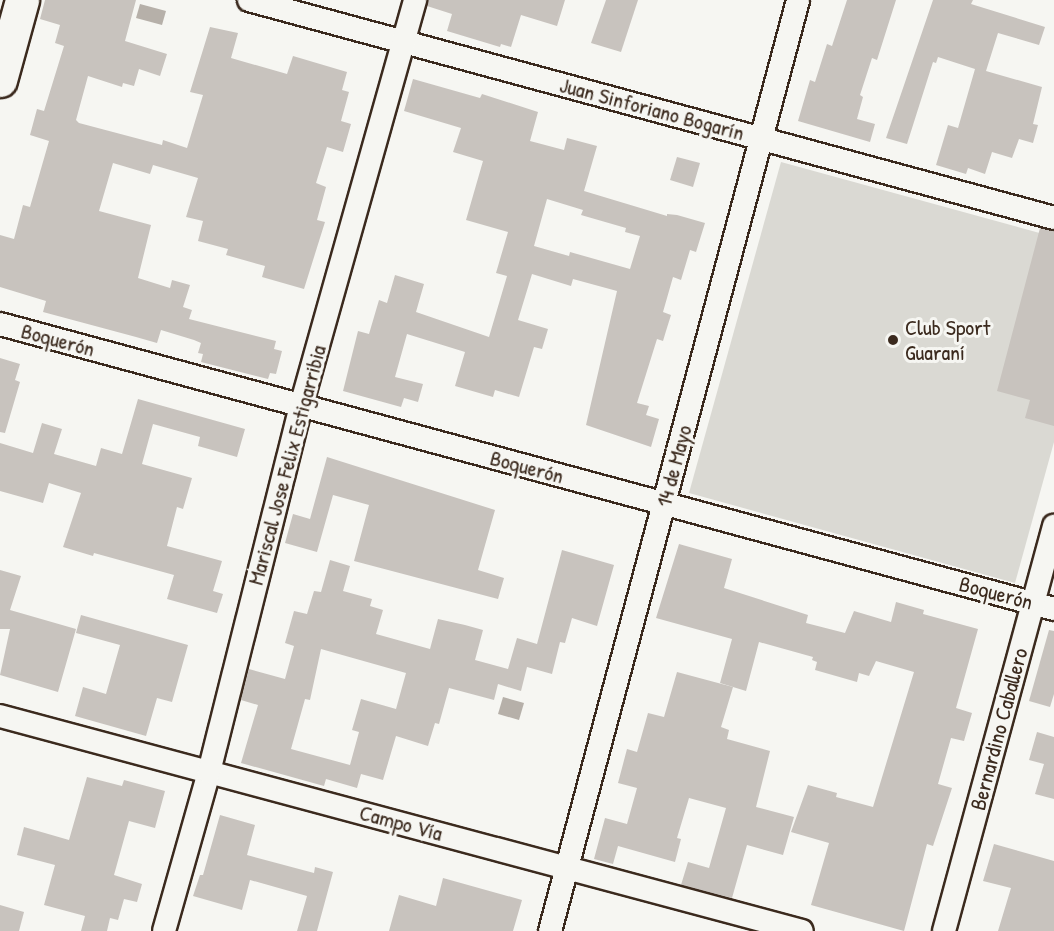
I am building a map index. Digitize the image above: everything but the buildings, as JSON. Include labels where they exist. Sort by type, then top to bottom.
[{"type":"street","points":[[0,80],[22,0]]},
{"type":"street","name":"Juan Sinforiano Bogarín","points":[[249,0],[1054,218]]},
{"type":"street","name":"Mariscal Jose Felix Estigarribia","points":[[164,931],[208,772],[301,406],[415,0]]},
{"type":"street","name":"14 de Mayo","points":[[550,931],[798,0]]},
{"type":"street","name":"Boquerón","points":[[0,324],[1044,606]]},
{"type":"street","name":"Bernardino Caballero","points":[[944,931],[1044,606],[1054,526]]},
{"type":"street","name":"Campo Vía","points":[[0,716],[802,931]]},
{"type":"shaded area","points":[[140,4],[166,11],[162,25],[136,18]]},
{"type":"shaded area","name":"Club Sport Guaraní","points":[[781,162],[1054,237],[1054,442],[1015,583],[689,493]]},
{"type":"shaded area","points":[[503,697],[524,703],[519,720],[498,714]]},
{"type":"place","name":"Club Sport Guaraní","points":[[893,340]]}]
